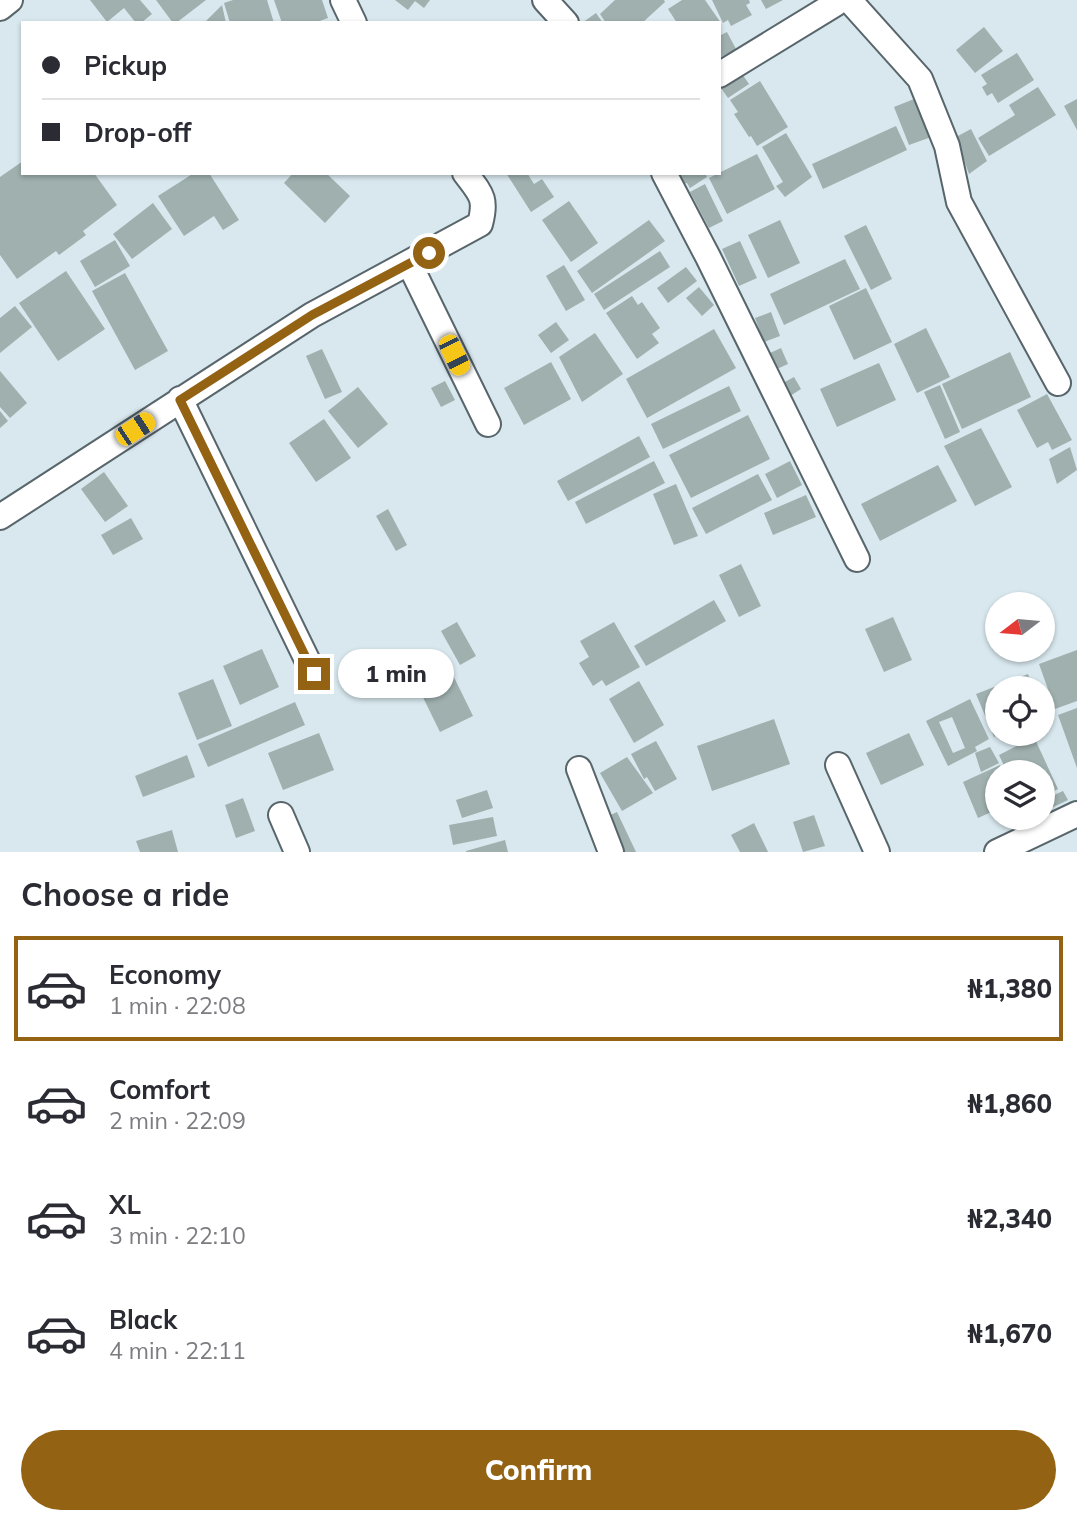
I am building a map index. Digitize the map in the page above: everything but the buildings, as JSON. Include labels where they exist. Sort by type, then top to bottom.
[{"type":"street","points":[[0,9],[10,0]]},
{"type":"street","points":[[342,0],[353,21]]},
{"type":"street","points":[[545,0],[564,21]]},
{"type":"street","points":[[721,74],[835,5],[838,0]]},
{"type":"street","points":[[849,0],[920,79],[947,146],[959,202],[1058,383]]},
{"type":"street","points":[[0,517],[312,315],[480,224],[484,206],[478,190],[467,175]]},
{"type":"street","points":[[665,175],[858,559]]},
{"type":"street","points":[[409,263],[488,424]]},
{"type":"street","points":[[180,400],[314,674]]},
{"type":"street","points":[[838,765],[877,852]]},
{"type":"street","points":[[579,769],[611,852]]},
{"type":"street","points":[[997,852],[1077,814]]},
{"type":"street","points":[[281,815],[297,852]]},
{"type":"route","points":[[314,674],[180,400],[312,315],[429,253]]}]
